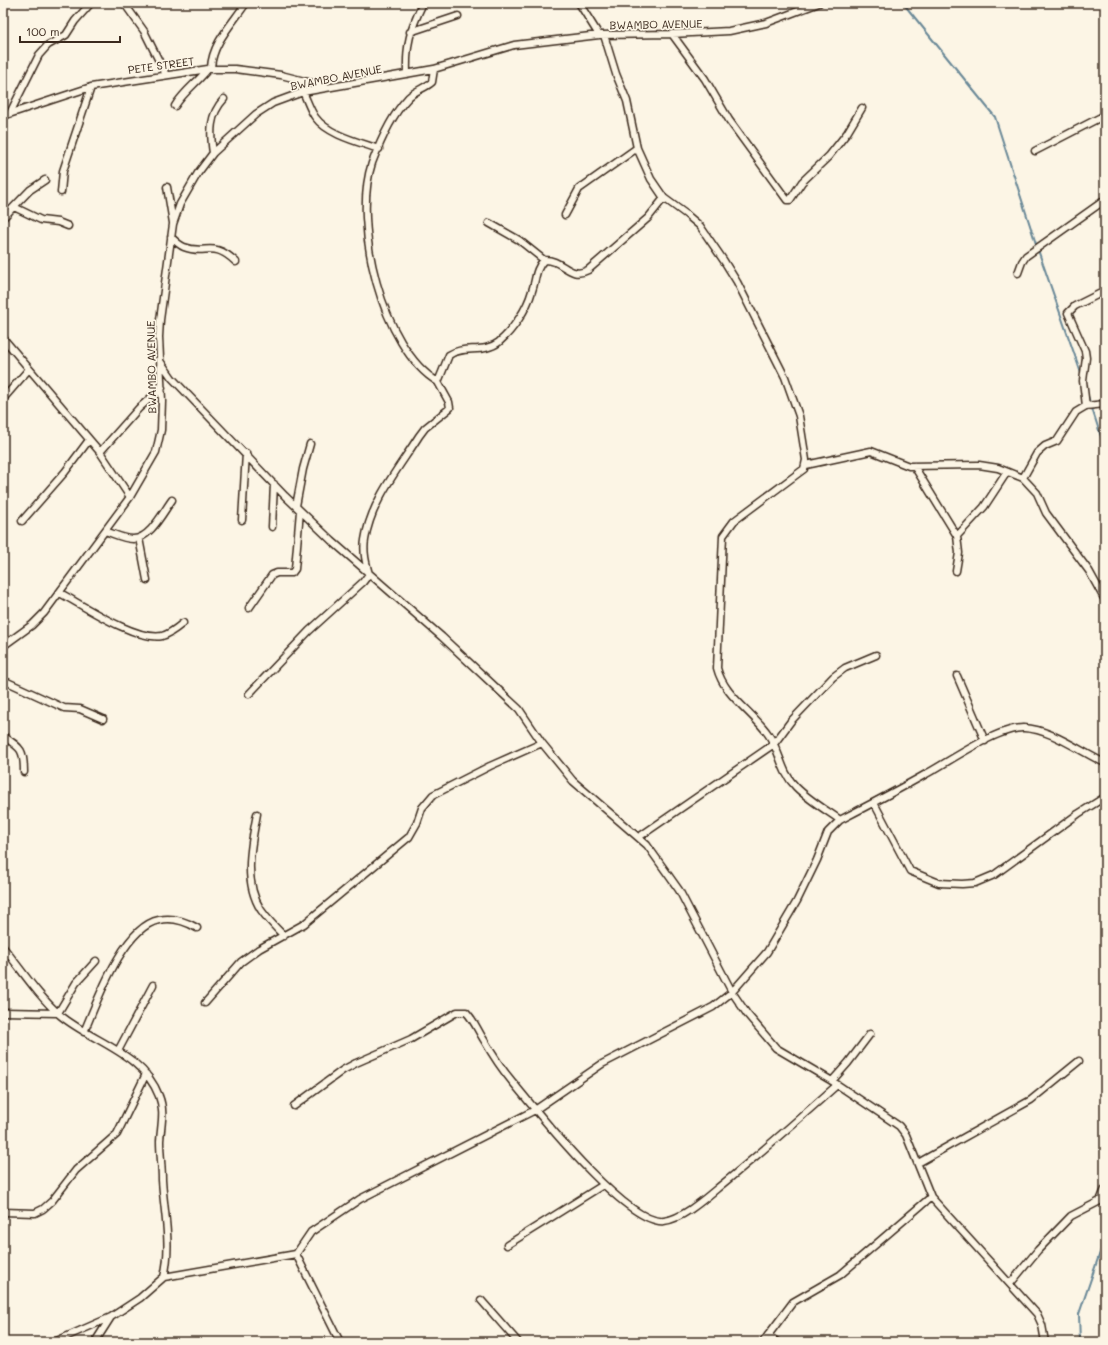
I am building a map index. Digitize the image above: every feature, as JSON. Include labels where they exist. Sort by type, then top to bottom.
[{"type":"street","points":[[10,112],[39,55],[48,45],[66,35],[75,21],[91,3]]},
{"type":"street","points":[[124,3],[144,31],[166,75]]},
{"type":"street","points":[[175,106],[188,88],[202,77],[209,68],[218,43],[246,3]]},
{"type":"street","points":[[406,74],[406,56],[410,32],[423,3]]},
{"type":"street","points":[[579,3],[602,35],[627,101],[637,148],[651,179],[664,198],[687,214],[700,226],[737,282],[785,377],[799,416],[806,465]]},
{"type":"street","name":"BWAMBO AVENUE","points":[[3,646],[32,625],[60,593],[130,497],[151,462],[158,444],[161,423],[162,388],[160,361],[160,320],[173,224],[188,188],[213,153],[263,109],[288,96],[303,92],[434,69],[514,45],[602,35],[672,34],[729,31],[766,23],[804,6],[819,3]]},
{"type":"street","points":[[410,32],[458,16]]},
{"type":"street","points":[[672,34],[705,79],[729,120],[787,200],[790,200],[802,182],[829,156],[857,119],[862,108]]},
{"type":"street","name":"PETE STREET","points":[[3,116],[10,112],[91,87],[209,68],[281,76],[326,87]]},
{"type":"street","points":[[369,574],[365,560],[365,540],[377,503],[425,428],[450,408],[449,402],[438,382],[426,374],[402,346],[380,292],[368,238],[366,209],[369,177],[388,128],[407,99],[432,82],[434,69]]},
{"type":"street","points":[[61,192],[63,170],[91,87]]},
{"type":"street","points":[[303,92],[315,118],[324,125],[343,136],[379,148]]},
{"type":"street","points":[[213,153],[211,124],[216,109],[224,99]]},
{"type":"street","points":[[1034,150],[1105,115]]},
{"type":"street","points":[[565,215],[579,189],[637,148]]},
{"type":"street","points":[[3,218],[30,190],[45,180]]},
{"type":"street","points":[[167,187],[173,224]]},
{"type":"street","points":[[489,223],[520,240],[544,260],[554,261],[574,273],[580,274],[588,270],[648,218],[664,198]]},
{"type":"street","points":[[1018,273],[1026,256],[1105,200]]},
{"type":"street","points":[[14,207],[40,220],[58,222],[68,226]]},
{"type":"street","points":[[171,238],[181,246],[188,248],[219,250],[236,262]]},
{"type":"street","points":[[438,382],[449,355],[459,350],[490,347],[498,343],[511,329],[532,292],[539,265],[544,260]]},
{"type":"street","points":[[1086,406],[1084,381],[1086,358],[1085,351],[1068,313],[1075,306],[1105,291]]},
{"type":"street","points":[[3,338],[100,452],[130,497]]},
{"type":"street","points":[[160,361],[172,378],[298,508],[519,709],[542,743],[573,781],[639,837],[679,890],[732,992],[747,1014],[776,1048],[885,1115],[899,1126],[906,1135],[931,1196],[1036,1314],[1042,1325],[1045,1342]]},
{"type":"street","points":[[3,399],[29,369]]},
{"type":"street","points":[[100,452],[139,408],[162,388]]},
{"type":"street","points":[[1023,478],[1041,449],[1057,441],[1073,415],[1086,406],[1105,404]]},
{"type":"street","points":[[22,521],[65,472],[89,440]]},
{"type":"street","points":[[249,608],[272,575],[277,573],[292,573],[295,569],[298,508],[303,469],[310,444]]},
{"type":"street","points":[[840,820],[796,788],[782,768],[774,744],[767,733],[726,688],[719,677],[717,658],[722,589],[722,543],[726,530],[734,522],[795,477],[806,465],[871,451],[902,464],[914,466],[979,465],[1007,472],[1023,478],[1038,493],[1046,512],[1089,571],[1105,600]]},
{"type":"street","points":[[242,520],[246,453]]},
{"type":"street","points":[[914,466],[957,536],[959,554],[956,571]]},
{"type":"street","points":[[957,536],[984,508],[1007,472]]},
{"type":"street","points":[[272,527],[274,484]]},
{"type":"street","points":[[105,531],[128,538],[139,538],[156,523],[172,500]]},
{"type":"street","points":[[139,538],[147,580]]},
{"type":"street","points":[[249,694],[309,631],[363,582],[369,574]]},
{"type":"street","points":[[60,593],[126,629],[142,635],[162,636],[170,633],[183,623]]},
{"type":"street","points":[[639,837],[774,744],[791,721],[833,677],[846,668],[876,655]]},
{"type":"street","points":[[957,676],[985,741]]},
{"type":"street","points":[[3,680],[64,708],[80,709],[103,719]]},
{"type":"street","points":[[54,1342],[111,1317],[140,1298],[164,1277],[296,1254],[311,1232],[360,1199],[535,1110],[602,1064],[713,1007],[732,992],[767,952],[797,902],[817,860],[828,832],[840,820],[874,803],[985,741],[1013,729],[1026,728],[1055,737],[1105,763]]},
{"type":"street","points":[[3,736],[21,749],[24,756],[24,772]]},
{"type":"street","points":[[205,1003],[242,962],[260,949],[304,924],[409,837],[417,823],[422,808],[433,795],[456,782],[542,743]]},
{"type":"street","points":[[874,803],[910,871],[939,883],[962,884],[976,883],[994,875],[1078,814],[1105,797]]},
{"type":"street","points":[[257,814],[249,866],[251,883],[255,899],[261,910],[284,936]]},
{"type":"street","points":[[84,1032],[115,963],[124,949],[141,930],[157,920],[168,918],[179,919],[197,928]]},
{"type":"street","points":[[3,947],[58,1013],[84,1032],[118,1051],[146,1074],[154,1084],[162,1108],[161,1148],[169,1248],[164,1277]]},
{"type":"street","points":[[58,1013],[76,983],[96,961]]},
{"type":"street","points":[[118,1051],[153,985]]},
{"type":"street","points":[[3,1012],[58,1013]]},
{"type":"street","points":[[294,1106],[343,1070],[366,1058],[411,1040],[457,1012],[468,1013],[508,1076],[535,1110],[603,1185],[637,1212],[663,1222],[674,1219],[699,1202],[760,1153],[834,1083],[870,1034]]},
{"type":"street","points":[[918,1163],[1031,1100],[1079,1061]]},
{"type":"street","points":[[3,1212],[25,1214],[35,1213],[43,1209],[76,1170],[117,1134],[146,1074]]},
{"type":"street","points":[[507,1245],[603,1185]]},
{"type":"street","points":[[1010,1284],[1038,1250],[1071,1216],[1100,1201],[1105,1188]]},
{"type":"street","points":[[763,1342],[793,1302],[840,1274],[931,1196]]},
{"type":"street","points":[[296,1254],[340,1342]]},
{"type":"street","points":[[481,1300],[518,1342]]},
{"type":"street","points":[[95,1342],[111,1317]]},
{"type":"street","points":[[768,1335],[777,1342]]},
{"type":"waterway","points":[[903,3],[995,117],[1037,247],[1082,376]]},
{"type":"waterway","points":[[1087,393],[1105,449]]},
{"type":"waterway","points":[[1080,1342],[1079,1314],[1105,1238]]}]
